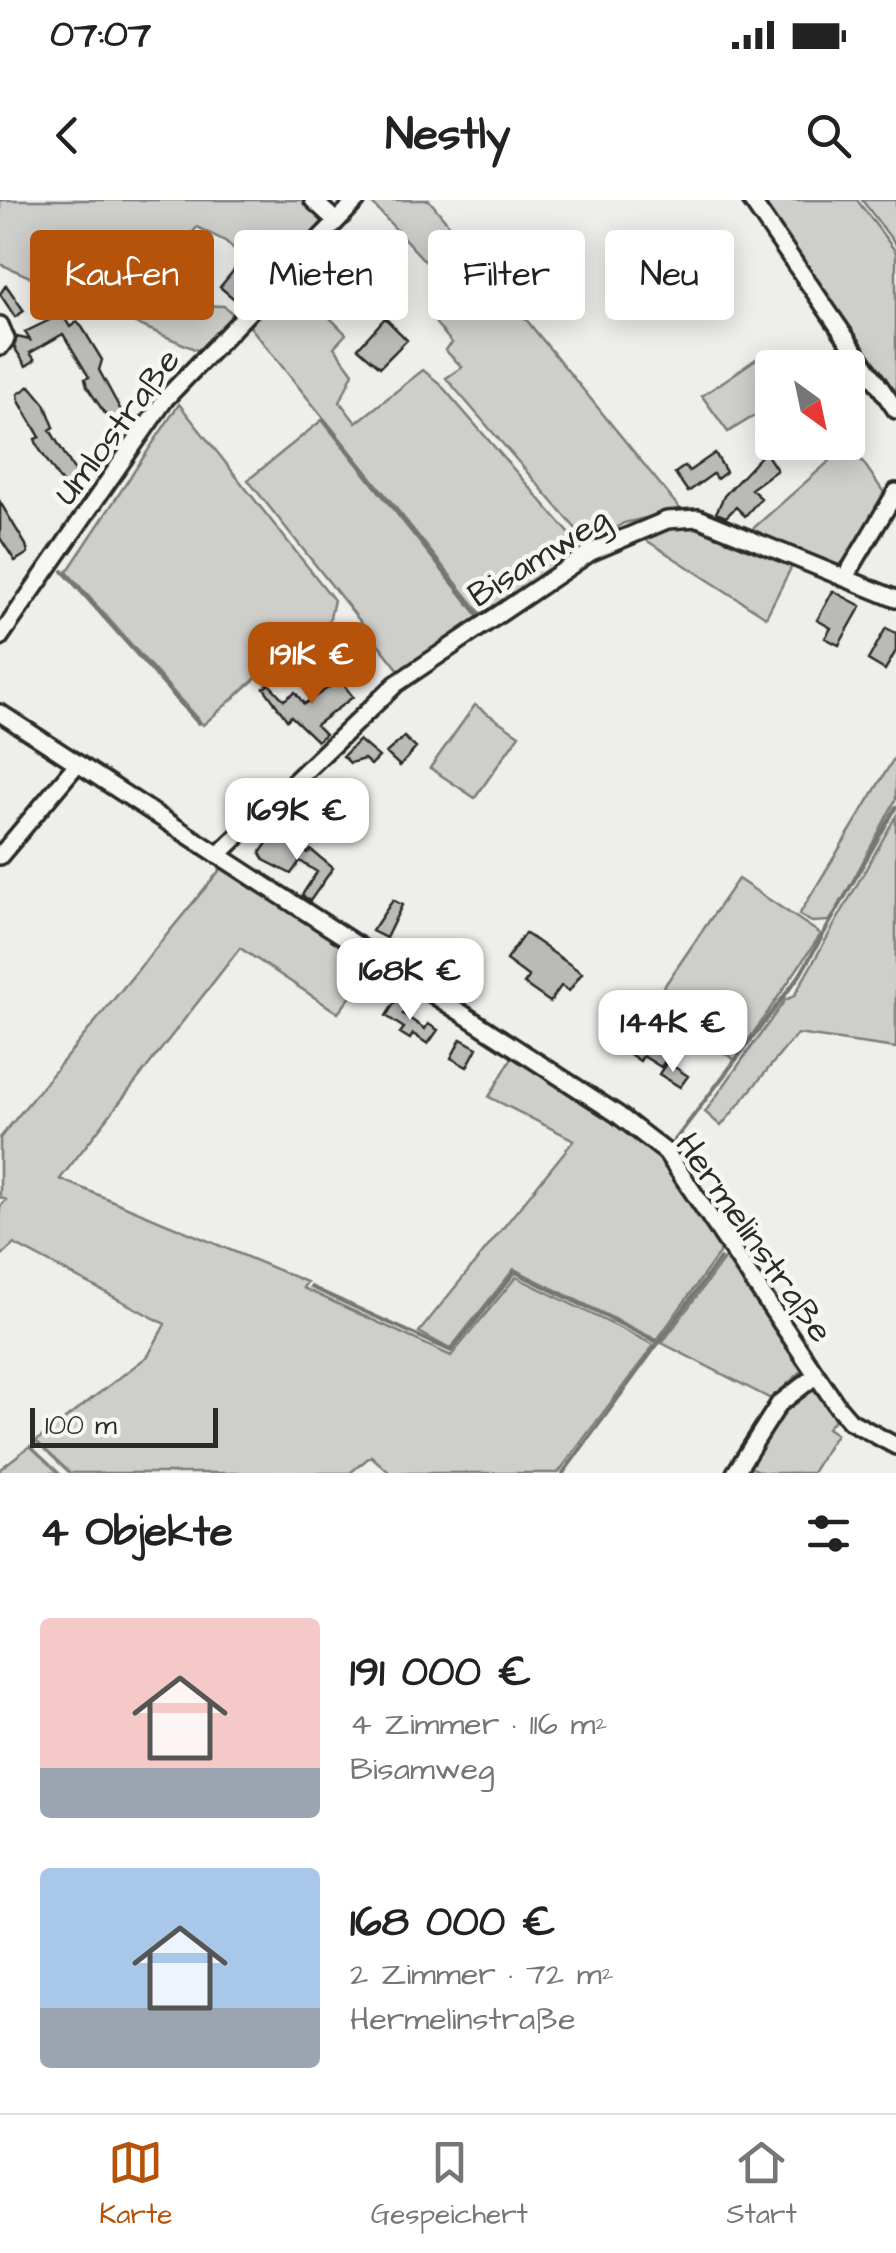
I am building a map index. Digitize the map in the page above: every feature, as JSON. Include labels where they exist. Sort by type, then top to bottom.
[{"type":"street","points":[[313,200],[336,221]]},
{"type":"street","name":"Umlostraße","points":[[0,637],[166,398],[357,200]]},
{"type":"street","points":[[750,200],[896,410]]},
{"type":"street","points":[[0,325],[6,339],[0,347]]},
{"type":"street","points":[[846,576],[896,492]]},
{"type":"street","name":"Bisamweg","points":[[218,855],[396,684],[591,552],[630,532],[666,520],[698,518],[846,576],[896,600]]},
{"type":"street","name":"Hermelinstraße","points":[[0,713],[600,1103],[666,1152],[815,1376],[850,1421],[896,1446]]},
{"type":"street","points":[[0,856],[77,764]]},
{"type":"street","points":[[735,1473],[779,1404],[815,1376]]},
{"type":"shaded area","points":[[0,200],[305,200],[328,220],[319,230],[234,230],[234,249],[214,236],[214,230],[197,227],[30,230],[30,277],[0,264]]},
{"type":"shaded area","points":[[369,200],[429,200],[453,230],[428,230],[428,265],[408,243],[408,230],[396,230]]},
{"type":"shaded area","points":[[757,200],[857,200],[896,252],[896,397]]},
{"type":"shaded area","points":[[862,200],[896,200],[896,245]]},
{"type":"shaded area","points":[[214,306],[224,306],[234,315],[199,351],[128,320],[214,320]]},
{"type":"shaded area","points":[[252,320],[332,320],[346,334],[334,347],[353,373],[340,402],[356,423],[423,370],[439,383],[582,548],[482,615],[248,324]]},
{"type":"shaded area","points":[[433,320],[527,320],[681,510],[624,523],[589,544],[446,378],[462,367],[445,350],[452,343]]},
{"type":"shaded area","points":[[755,360],[755,415],[728,432],[702,396]]},
{"type":"shaded area","points":[[179,404],[334,600],[327,630],[285,663],[271,665],[203,725],[67,572]]},
{"type":"shaded area","points":[[322,420],[479,617],[399,670],[248,480]]},
{"type":"shaded area","points":[[831,460],[862,460],[887,497],[852,557],[837,565],[749,532]]},
{"type":"shaded area","points":[[697,523],[795,560],[766,617],[638,535],[671,525]]},
{"type":"shaded area","points":[[475,705],[519,735],[475,798],[430,768]]},
{"type":"shaded area","points":[[896,755],[896,799],[836,913],[829,921],[812,922],[799,915]]},
{"type":"shaded area","points":[[896,816],[896,1048],[797,1034],[721,1126],[705,1112],[785,1000],[794,996]]},
{"type":"shaded area","points":[[224,865],[376,964],[338,1013],[240,948],[60,1179],[307,1282],[303,1288],[451,1356],[516,1277],[654,1345],[558,1473],[390,1473],[371,1456],[350,1473],[70,1473],[36,1441],[148,1356],[165,1324],[14,1244],[0,1257],[0,1207],[6,1200],[0,1197],[0,1138]]},
{"type":"shaded area","points":[[738,879],[821,934],[735,1060],[652,1004]]},
{"type":"shaded area","points":[[514,1054],[658,1152],[723,1248],[657,1340],[514,1269],[450,1349],[419,1332],[574,1140],[489,1097]]},
{"type":"shaded area","points":[[727,1255],[803,1370],[771,1399],[662,1343]]},
{"type":"shaded area","points":[[814,1390],[836,1418],[827,1428],[836,1434],[812,1473],[764,1473],[749,1467],[786,1409]]},
{"type":"shaded area","points":[[30,1446],[59,1473],[0,1473],[0,1469]]},
{"type":"building","points":[[234,270],[233,298],[220,287]]},
{"type":"building","points":[[6,285],[24,311],[15,317],[0,294]]},
{"type":"building","points":[[50,320],[66,320],[70,327],[77,322],[102,360],[99,370],[124,416],[112,424],[87,387],[85,379],[89,377],[63,334],[30,353],[35,360],[26,366],[14,347],[17,337],[30,340],[25,332]]},
{"type":"building","points":[[383,320],[407,340],[380,367],[358,348]]},
{"type":"building","points":[[30,386],[45,404],[54,427],[50,430],[76,473],[78,480],[65,488],[38,447],[35,439],[40,437],[19,401],[18,394]]},
{"type":"building","points":[[715,453],[726,472],[717,479],[713,474],[688,492],[675,473],[685,466],[689,471]]},
{"type":"building","points":[[758,460],[770,460],[777,470],[751,489],[761,498],[745,516],[736,507],[726,517],[716,513],[724,496]]},
{"type":"building","points":[[0,502],[26,545],[28,553],[15,561],[0,538]]},
{"type":"building","points":[[833,591],[861,606],[839,645],[825,638],[831,628],[817,620]]},
{"type":"building","points":[[886,628],[896,633],[896,651],[885,670],[868,660]]},
{"type":"building","points":[[340,680],[353,697],[316,725],[325,734],[317,741],[291,716],[287,720],[264,688],[269,684],[284,700],[295,692],[304,704]]},
{"type":"building","points":[[404,737],[416,748],[400,766],[386,753]]},
{"type":"building","points":[[359,740],[379,757],[371,765],[364,759],[350,763],[343,756]]},
{"type":"building","points":[[280,838],[308,853],[311,850],[333,868],[310,901],[302,895],[317,872],[300,861],[291,874],[264,860],[260,853],[270,839],[277,843]]},
{"type":"building","points":[[393,900],[402,905],[386,938],[372,931]]},
{"type":"building","points":[[525,933],[582,973],[569,991],[561,986],[550,1002],[524,984],[529,977],[506,960]]},
{"type":"building","points":[[398,997],[410,1004],[403,1014],[425,1029],[428,1024],[438,1030],[428,1044],[413,1034],[410,1039],[400,1033],[404,1028],[386,1016]]},
{"type":"building","points":[[645,1038],[662,1048],[668,1039],[676,1044],[661,1067],[643,1056],[640,1061],[631,1055]]},
{"type":"building","points":[[461,1039],[477,1048],[467,1067],[451,1058]]},
{"type":"building","points":[[667,1062],[688,1076],[680,1087],[659,1074]]},
{"type":"waterway","points":[[325,421],[481,618]]},
{"type":"waterway","points":[[63,571],[198,723]]},
{"type":"waterway","points":[[672,1144],[800,975],[896,807]]},
{"type":"waterway","points":[[563,1473],[720,1259]]},
{"type":"waterway","points":[[311,1287],[451,1351],[515,1272],[659,1343]]}]
